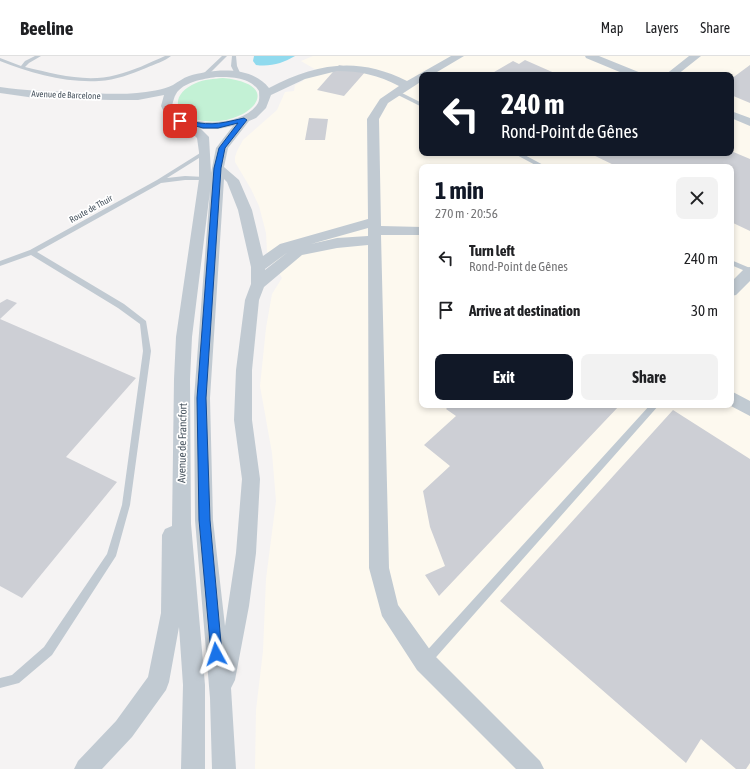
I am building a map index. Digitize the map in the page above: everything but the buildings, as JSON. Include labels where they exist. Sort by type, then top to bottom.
[{"type":"street","points":[[424,72],[459,56]]},
{"type":"street","points":[[590,56],[630,72]]},
{"type":"street","points":[[674,72],[696,56]]},
{"type":"street","points":[[266,94],[326,63],[345,58],[371,60],[395,72],[401,89]]},
{"type":"street","points":[[254,80],[278,76],[301,66]]},
{"type":"street","points":[[228,74],[238,75],[254,80],[264,89],[266,94],[265,101],[261,108],[244,120],[218,126],[190,124],[173,116],[168,110],[154,102],[133,97],[163,92],[177,87],[194,78],[205,75],[228,74]]},
{"type":"street","points":[[419,75],[384,101],[373,119],[379,568],[389,609],[425,662],[532,769]]},
{"type":"street","points":[[168,110],[167,102],[170,94],[177,87]]},
{"type":"street","name":"Avenue de Barcelone","points":[[0,90],[42,94],[133,97]]},
{"type":"street","points":[[734,115],[750,122]]},
{"type":"street","name":"Avenue de Francfort","points":[[193,769],[194,685],[181,524],[182,379],[184,337],[211,174],[222,148],[244,120]]},
{"type":"street","name":"Avenue de Francfort","points":[[190,124],[203,137],[205,152],[211,174],[202,398],[204,520],[220,698],[224,769]]},
{"type":"street","points":[[211,174],[233,180],[245,210],[258,276],[252,300],[244,370],[243,420],[251,479],[246,553],[239,606],[220,698]]},
{"type":"street","points":[[258,276],[298,251],[337,243],[374,231],[419,231]]},
{"type":"street","points":[[734,288],[750,272]]},
{"type":"street","points":[[86,769],[124,729],[158,682],[171,613],[172,470],[182,379]]},
{"type":"street","points":[[734,400],[750,410]]},
{"type":"lane","points":[[22,68],[27,62],[39,56]]},
{"type":"lane","points":[[0,59],[22,68],[65,78],[89,80],[110,78],[138,70],[169,56]]},
{"type":"lane","points":[[205,75],[225,56]]},
{"type":"lane","points":[[234,56],[234,66],[238,75]]},
{"type":"lane","points":[[401,89],[419,103]]},
{"type":"lane","name":"Route de Thuir","points":[[0,264],[32,252],[159,181],[205,152]]},
{"type":"lane","points":[[522,156],[538,164]]},
{"type":"lane","points":[[159,181],[211,174]]},
{"type":"lane","points":[[0,683],[15,679],[48,651],[111,556],[126,505],[147,351],[143,323],[121,306],[32,252]]},
{"type":"lane","points":[[734,264],[750,272]]},
{"type":"lane","points":[[425,662],[653,408]]},
{"type":"shaded area","points":[[313,56],[750,56],[750,769],[255,769],[256,710],[263,651],[266,579],[276,501],[272,453],[260,386],[266,328],[272,294],[282,278],[267,252],[266,233],[259,206],[235,162],[235,157],[243,140],[277,110],[285,92],[294,91],[295,85],[303,81],[303,78],[318,71],[301,61]]},
{"type":"green space","points":[[223,78],[244,82],[255,89],[258,97],[254,105],[244,113],[231,119],[215,121],[198,120],[189,117],[179,108],[179,98],[182,92],[188,87],[209,79]]},
{"type":"water","points":[[254,56],[295,56],[277,64],[256,65],[253,61]]},
{"type":"route","points":[[180,121],[203,126],[218,126],[244,120],[234,130],[222,148],[218,168],[209,277],[202,398],[204,520],[216,654]]}]
